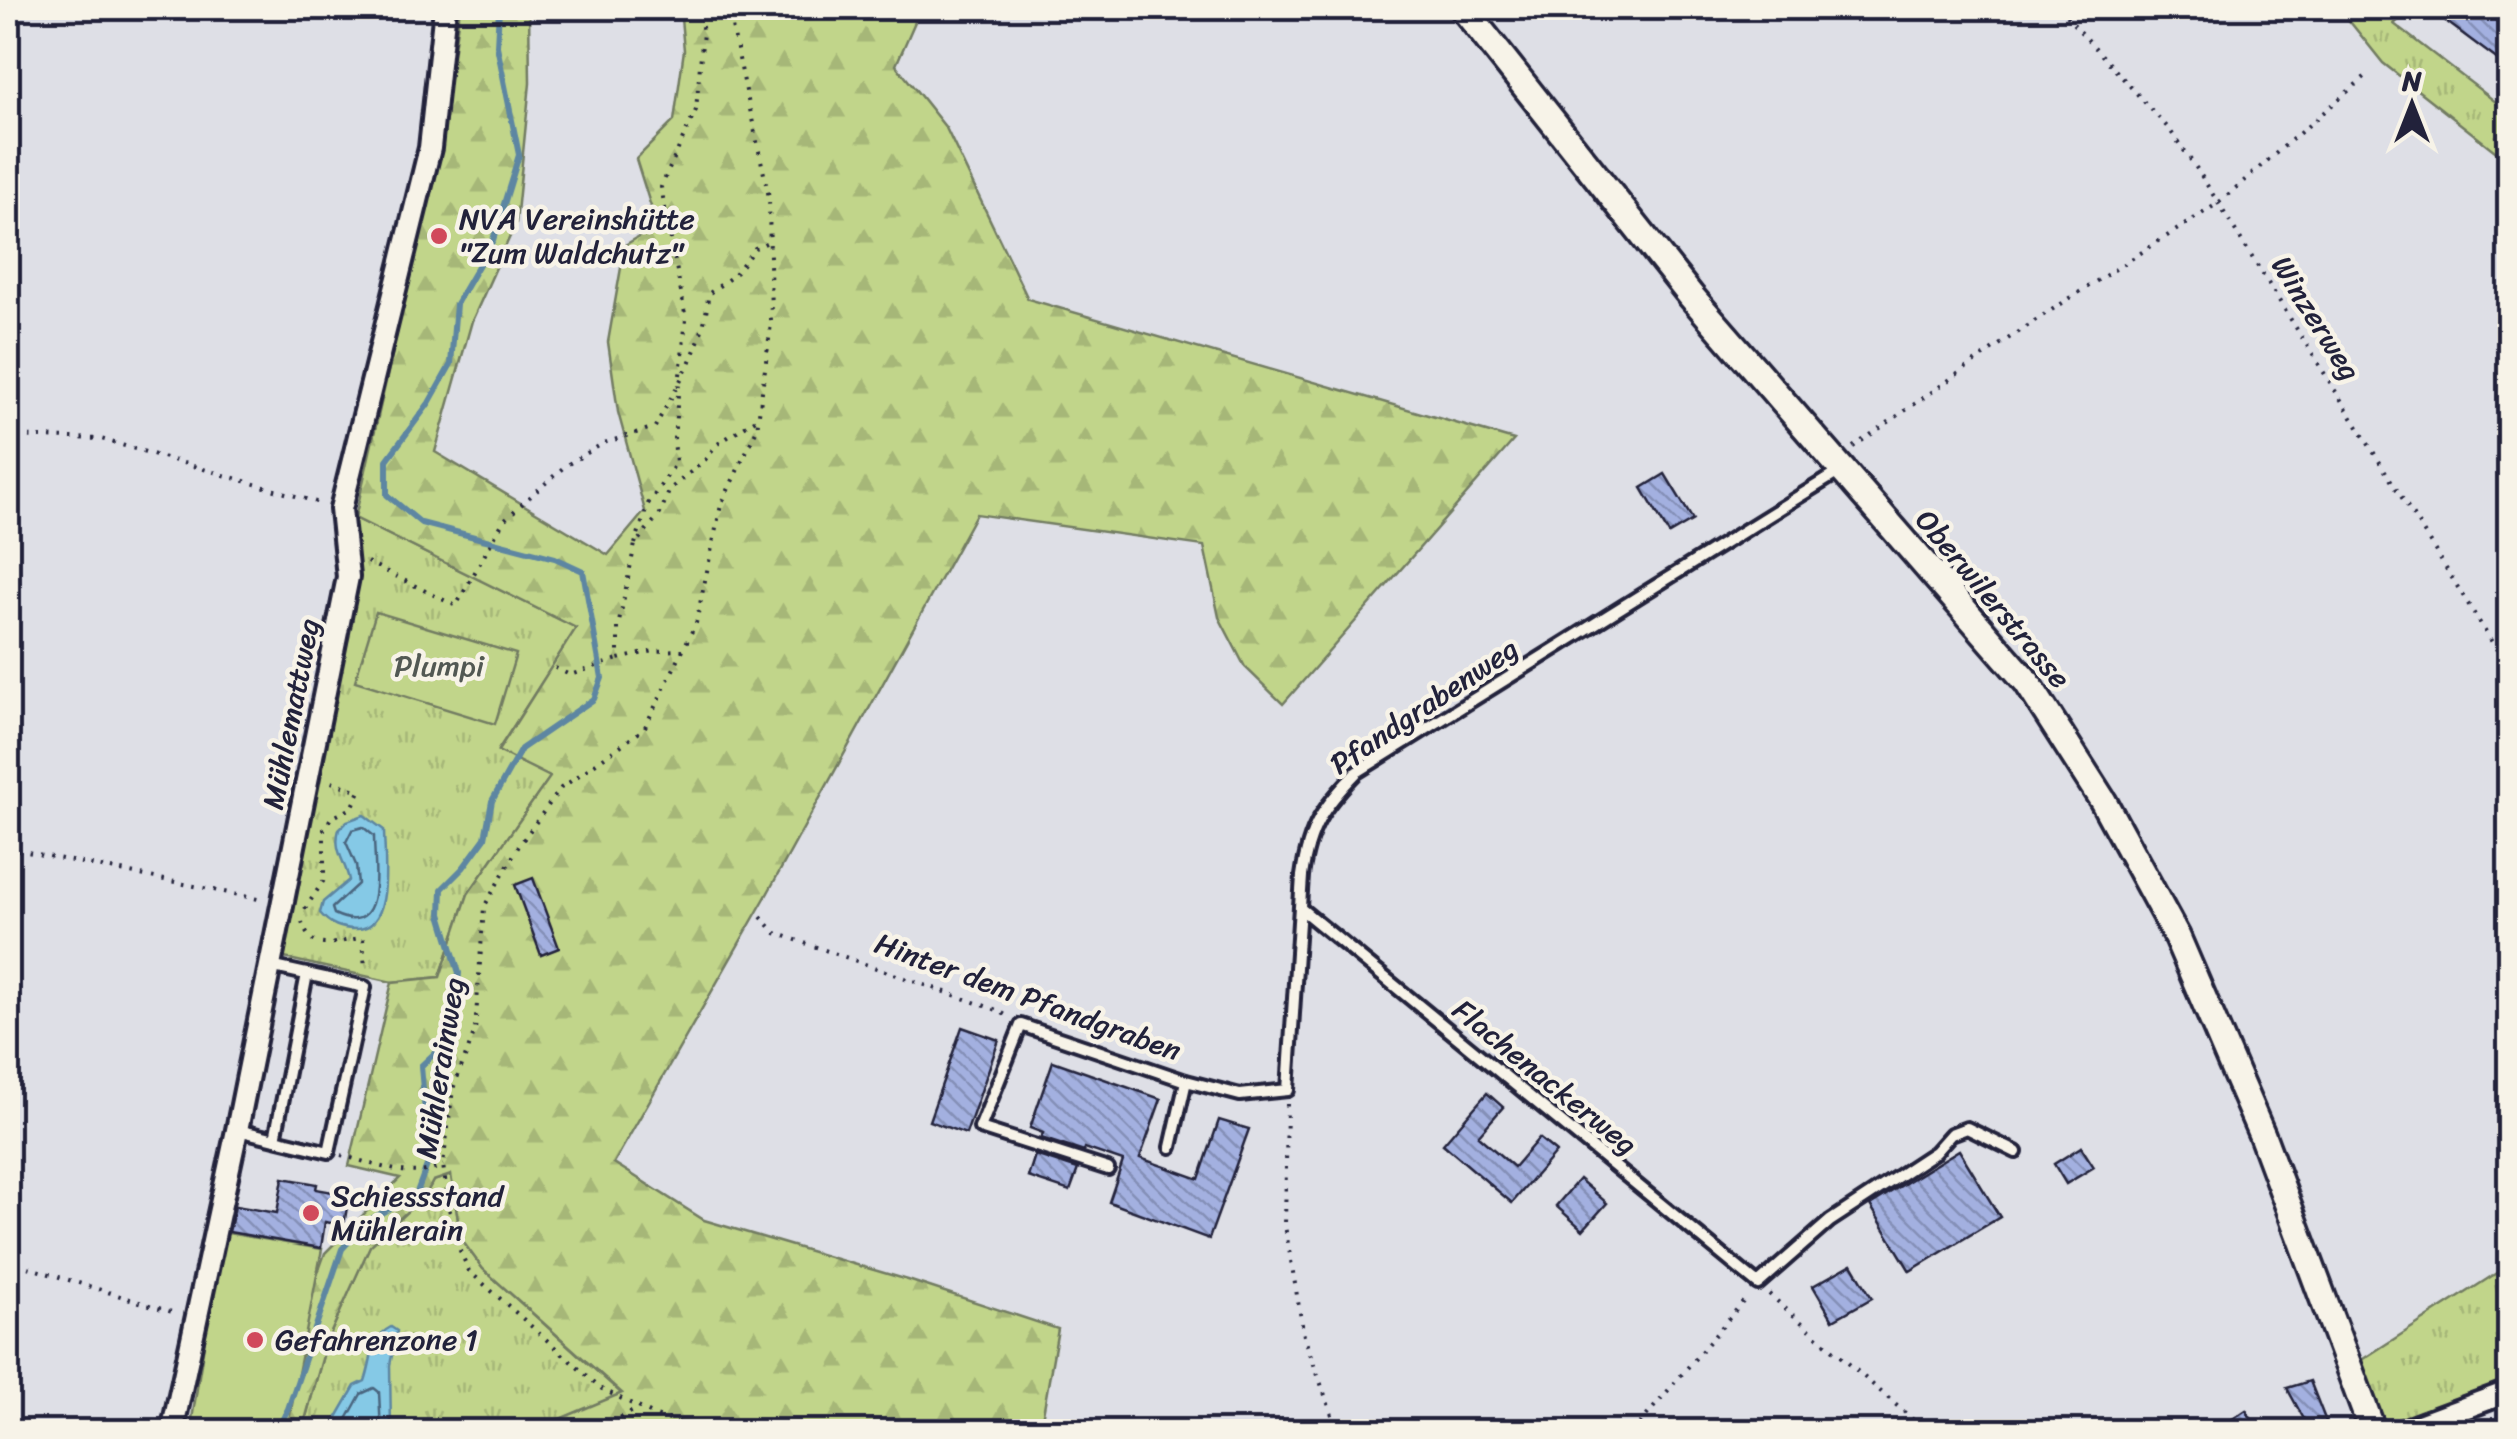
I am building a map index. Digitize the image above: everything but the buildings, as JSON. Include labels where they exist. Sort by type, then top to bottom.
[{"type":"street","name":"Mühlemattweg","points":[[172,1432],[348,577],[341,509],[430,148],[445,8]]},
{"type":"street","name":"Oberwilerstrasse","points":[[1463,8],[1690,296],[2027,682],[2103,800],[2177,937],[2262,1134],[2373,1432]]},
{"type":"street","points":[[2400,1432],[2510,1391]]},
{"type":"lane","name":"Pfandgrabenweg","points":[[1288,1090],[1306,849],[1315,822],[1328,801],[1357,772],[1836,466]]},
{"type":"lane","name":"Flachenackerweg","points":[[1300,908],[1758,1284]]},
{"type":"lane","points":[[237,1130],[329,1152],[365,987],[270,966]]},
{"type":"lane","points":[[275,1139],[307,974]]},
{"type":"lane","points":[[1021,1025],[980,1128],[1108,1169]]},
{"type":"lane","name":"Hinter dem Pfandgraben","points":[[1021,1025],[1186,1081],[1240,1095],[1288,1090]]},
{"type":"lane","points":[[1170,1147],[1186,1081]]},
{"type":"lane","points":[[1758,1284],[1816,1232],[1935,1152],[1950,1134],[1967,1128],[2016,1152]]},
{"type":"path","points":[[618,659],[618,628],[636,544],[648,504],[676,463],[674,438],[686,319],[661,187],[696,110],[703,32],[698,8]]},
{"type":"path","name":"Mühlerainweg","points":[[710,1432],[638,1408],[602,1389],[469,1271],[453,1235],[442,1165],[453,1089],[474,1031],[484,907],[520,844],[561,788],[644,728],[696,623],[721,506],[757,429],[771,324],[769,197],[728,8]]},
{"type":"path","name":"Winzerweg","points":[[2059,8],[2169,130],[2197,168],[2510,671]]},
{"type":"path","points":[[1836,466],[2024,327],[2217,204],[2366,76]]},
{"type":"path","points":[[346,551],[456,606],[504,520],[566,466],[604,443],[654,427],[680,380],[708,314],[708,294],[734,275],[755,248],[770,241]]},
{"type":"path","points":[[636,544],[660,514],[670,489],[705,460],[716,444],[758,417]]},
{"type":"path","points":[[8,436],[101,440],[341,509]]},
{"type":"path","points":[[555,668],[570,675],[654,651],[683,650]]},
{"type":"path","points":[[309,775],[360,791],[352,808],[331,818],[324,829],[324,880],[307,904],[302,926],[316,943],[363,938],[365,987]]},
{"type":"path","points":[[8,848],[283,904]]},
{"type":"path","name":"Hinter dem Pfandgraben","points":[[762,916],[776,933],[997,1010],[1021,1025]]},
{"type":"path","points":[[1288,1090],[1285,1226],[1304,1336],[1338,1432]]},
{"type":"path","points":[[329,1152],[416,1173],[432,1172],[442,1165]]},
{"type":"path","points":[[8,1261],[196,1320]]},
{"type":"path","points":[[1633,1432],[1758,1284],[1927,1432]]},
{"type":"path","points":[[592,1432],[638,1408]]},
{"type":"green space","points":[[460,8],[529,8],[530,83],[516,223],[472,321],[435,452],[608,555],[645,511],[618,412],[608,342],[625,245],[657,226],[636,159],[674,121],[684,50],[680,8],[921,8],[896,65],[946,128],[1028,299],[1514,440],[1283,704],[1245,667],[1219,617],[1204,546],[976,514],[614,1163],[704,1220],[1058,1329],[1040,1431],[531,1431],[622,1393],[483,1269],[461,1239],[451,1175],[433,1181],[426,1194],[370,1246],[327,1341],[302,1431],[268,1432],[272,1403],[325,1253],[400,1178],[349,1166],[392,982],[440,977],[468,894],[550,777],[498,751],[576,628],[355,518],[439,148]]},
{"type":"green space","points":[[2339,8],[2412,8],[2394,24],[2509,112],[2509,162],[2383,63]]},
{"type":"green space","name":"Plumpi","points":[[355,518],[577,628],[498,750],[551,776],[468,894],[440,977],[392,982],[280,957],[348,636]]},
{"type":"green space","name":"Plumpi","points":[[376,612],[516,654],[495,724],[355,681]]},
{"type":"green space","points":[[451,1175],[461,1239],[483,1269],[622,1394],[531,1431],[302,1432],[327,1341],[370,1245],[426,1194],[433,1181]]},
{"type":"green space","name":"Gefahrenzone 1","points":[[222,1232],[322,1249],[287,1431],[190,1432]]},
{"type":"green space","points":[[2509,1265],[2509,1390],[2396,1431],[2362,1431],[2349,1368]]},
{"type":"water","points":[[364,815],[384,830],[385,889],[377,917],[368,926],[345,928],[320,913],[323,902],[349,880],[338,850],[339,829],[347,821]]},
{"type":"water","points":[[391,1327],[397,1331],[390,1365],[391,1431],[329,1431],[355,1386],[365,1381],[375,1343]]},
{"type":"waterway","points":[[276,1432],[288,1409],[342,1249],[368,1221],[417,1192],[429,1160],[421,1066],[453,1036],[459,973],[441,914],[442,889],[485,838],[492,801],[521,749],[594,699],[602,678],[583,571],[555,558],[421,523],[387,495],[387,460],[429,403],[451,364],[456,304],[493,240],[519,155],[497,46],[499,8]]},
{"type":"place","name":"NVA Vereinshütte \"Zum Waldchutz\"","points":[[439,236]]},
{"type":"place","name":"Schiessstand Mühlerain","points":[[311,1213]]},
{"type":"place","name":"Gefahrenzone 1","points":[[255,1340]]}]
